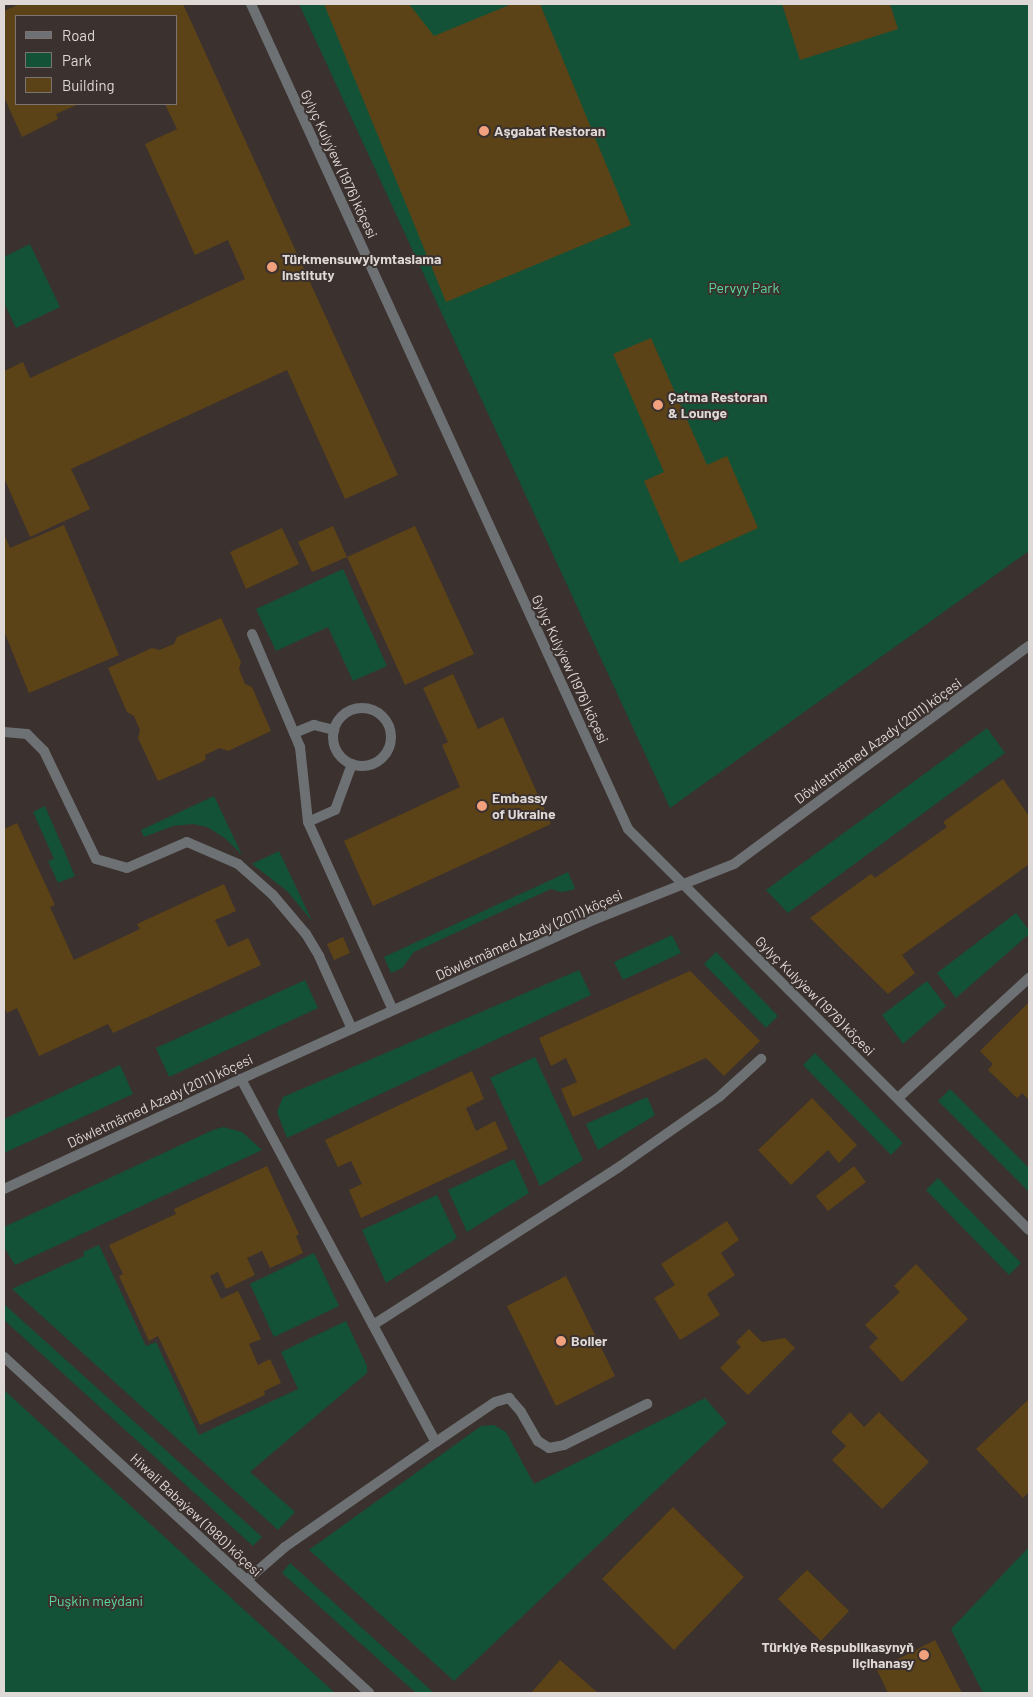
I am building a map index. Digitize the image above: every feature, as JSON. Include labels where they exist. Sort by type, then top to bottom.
[{"type":"street","name":"Gylyç Kulyýew (1976) köçesi","points":[[251,4],[628,829],[1029,1230]]},
{"type":"street","points":[[252,634],[294,733],[301,755],[308,822],[393,1010]]},
{"type":"street","name":"Döwletmämed Azady (2011) köçesi","points":[[4,1189],[241,1079],[593,920],[734,864],[1029,646]]},
{"type":"street","points":[[358,708],[374,711],[386,722],[391,737],[386,752],[374,764],[352,764],[338,753],[333,737],[334,730],[343,716],[358,708]]},
{"type":"street","points":[[294,733],[314,726],[334,730]]},
{"type":"street","points":[[4,732],[27,734],[44,751],[96,859],[127,868],[187,842],[238,864],[273,895],[306,934],[319,956],[352,1029]]},
{"type":"street","points":[[308,822],[335,810],[352,764]]},
{"type":"street","points":[[898,1098],[1029,978]]},
{"type":"street","points":[[373,1325],[619,1167],[719,1097],[761,1060]]},
{"type":"street","points":[[241,1079],[436,1442]]},
{"type":"street","name":"Hiwali Babaýew (1980) köçesi","points":[[4,1357],[369,1693]]},
{"type":"street","points":[[247,1580],[285,1547],[494,1402],[509,1398],[522,1412],[538,1441],[549,1448],[564,1445],[647,1404]]},
{"type":"green space","name":"Pervyy Park","points":[[299,4],[1029,4],[1029,551],[670,808]]},
{"type":"green space","points":[[30,244],[60,307],[16,328],[4,303],[4,257]]},
{"type":"green space","points":[[343,569],[387,666],[353,681],[328,627],[276,651],[256,609]]},
{"type":"green space","points":[[987,728],[1005,753],[788,913],[766,890]]},
{"type":"green space","points":[[214,796],[242,855],[226,839],[207,827],[193,824],[173,826],[144,837],[141,830]]},
{"type":"green space","points":[[45,806],[75,876],[58,883],[48,861],[54,859],[33,812]]},
{"type":"green space","points":[[279,851],[312,921],[287,891],[252,864]]},
{"type":"green space","points":[[568,872],[575,888],[573,890],[561,892],[551,889],[414,952],[402,968],[391,973],[384,957]]},
{"type":"green space","points":[[1016,913],[1029,930],[1029,934],[956,998],[937,973]]},
{"type":"green space","points":[[672,935],[681,953],[623,980],[614,962]]},
{"type":"green space","points":[[716,952],[778,1016],[766,1028],[704,964]]},
{"type":"green space","points":[[579,970],[591,995],[287,1138],[277,1112],[283,1097]]},
{"type":"green space","points":[[305,980],[318,1008],[169,1077],[156,1048]]},
{"type":"green space","points":[[927,981],[946,1006],[903,1044],[882,1015]]},
{"type":"green space","points":[[815,1053],[903,1143],[891,1155],[803,1065]]},
{"type":"green space","points":[[535,1057],[583,1160],[540,1186],[490,1078]]},
{"type":"green space","points":[[120,1065],[133,1094],[4,1153],[4,1119]]},
{"type":"green space","points":[[950,1089],[1029,1168],[1029,1192],[938,1101]]},
{"type":"green space","points":[[647,1097],[655,1115],[598,1150],[586,1124]]},
{"type":"green space","points":[[223,1127],[242,1132],[262,1150],[15,1265],[4,1247],[4,1227]]},
{"type":"green space","points":[[514,1159],[529,1193],[467,1232],[448,1190]]},
{"type":"green space","points":[[938,1178],[1021,1263],[1009,1275],[926,1190]]},
{"type":"green space","points":[[437,1195],[457,1238],[386,1283],[362,1230]]},
{"type":"green space","points":[[99,1245],[146,1346],[156,1342],[199,1435],[298,1389],[281,1352],[346,1321],[367,1366],[367,1373],[250,1472],[295,1512],[278,1530],[12,1289],[84,1256],[83,1252]]},
{"type":"green space","points":[[314,1253],[339,1306],[274,1337],[250,1284]]},
{"type":"green space","points":[[4,1304],[262,1537],[253,1546],[4,1320]]},
{"type":"green space","name":"Puşkin meýdani","points":[[4,1390],[335,1693],[4,1693]]},
{"type":"green space","points":[[705,1398],[727,1423],[454,1681],[309,1550],[481,1426],[494,1425],[506,1432],[534,1484]]},
{"type":"green space","points":[[1029,1547],[1029,1693],[983,1693],[951,1629]]},
{"type":"green space","points":[[290,1563],[434,1693],[416,1693],[282,1573]]},
{"type":"building","name":"Türkmensuwylymtaslama instituty","points":[[19,4],[183,4],[398,475],[345,499],[287,370],[71,469],[90,509],[30,537],[4,478],[4,371],[23,362],[30,378],[245,279],[228,240],[195,255],[145,144],[177,129],[165,105],[178,105],[178,15],[15,15],[15,105],[77,105],[56,114],[58,119],[22,137],[4,97],[4,11]]},
{"type":"building","name":"Aşgabat Restoran","points":[[324,4],[409,4],[434,36],[512,4],[540,4],[631,225],[446,302]]},
{"type":"building","points":[[782,4],[890,4],[898,29],[800,60]]},
{"type":"building","name":"Çatma Restoran & Lounge","points":[[651,338],[707,465],[727,456],[758,528],[680,563],[644,481],[664,472],[613,354]]},
{"type":"building","points":[[64,525],[119,655],[29,693],[4,631],[4,534],[10,548]]},
{"type":"building","points":[[333,526],[347,557],[312,572],[298,542]]},
{"type":"building","points":[[415,526],[474,654],[405,685],[347,557]]},
{"type":"building","points":[[282,528],[299,564],[246,589],[230,552]]},
{"type":"building","points":[[221,618],[241,662],[239,669],[245,684],[252,687],[271,731],[228,751],[220,748],[205,755],[206,759],[202,762],[158,781],[138,738],[140,730],[134,716],[127,712],[108,668],[152,648],[159,650],[174,644],[177,637]]},
{"type":"building","name":"Embassy of Ukraine","points":[[453,674],[478,729],[503,717],[551,824],[373,906],[344,841],[460,787],[442,745],[448,742],[423,688]]},
{"type":"building","points":[[1003,779],[1029,816],[1029,867],[1028,865],[902,955],[915,973],[888,994],[810,918],[871,874],[875,878],[947,827],[943,822]]},
{"type":"building","points":[[17,823],[55,905],[50,907],[74,960],[140,929],[137,924],[224,884],[236,911],[215,920],[228,947],[248,938],[261,965],[113,1033],[108,1024],[39,1056],[17,1008],[7,1013],[4,1006],[4,829]]},
{"type":"building","points":[[343,937],[350,953],[334,960],[327,944]]},
{"type":"building","points":[[690,971],[760,1041],[724,1076],[706,1058],[573,1117],[561,1089],[577,1082],[566,1058],[551,1066],[539,1038]]},
{"type":"building","points":[[1029,1002],[1029,1100],[1022,1093],[1017,1098],[988,1070],[993,1064],[980,1051]]},
{"type":"building","points":[[472,1071],[484,1099],[466,1108],[476,1131],[495,1121],[508,1149],[361,1218],[349,1190],[362,1184],[351,1161],[338,1167],[325,1140]]},
{"type":"building","points":[[812,1098],[857,1145],[839,1163],[828,1150],[791,1185],[758,1150]]},
{"type":"building","points":[[267,1166],[299,1234],[296,1236],[303,1253],[270,1268],[262,1251],[247,1258],[255,1275],[226,1289],[218,1272],[210,1276],[221,1299],[238,1291],[261,1339],[249,1344],[258,1365],[270,1359],[281,1383],[264,1391],[265,1395],[200,1425],[158,1336],[149,1341],[119,1276],[123,1274],[109,1245],[176,1214],[174,1209]]},
{"type":"building","points":[[854,1166],[866,1182],[828,1211],[816,1196]]},
{"type":"building","points":[[727,1221],[739,1240],[721,1253],[735,1275],[707,1294],[720,1315],[680,1340],[654,1298],[675,1285],[661,1264]]},
{"type":"building","points":[[916,1264],[968,1319],[902,1382],[869,1347],[878,1338],[865,1325],[900,1292],[894,1286]]},
{"type":"building","name":"Boiler","points":[[566,1276],[615,1376],[556,1406],[507,1306]]},
{"type":"building","points":[[749,1329],[762,1342],[785,1338],[795,1348],[748,1395],[720,1368],[741,1347],[736,1342]]},
{"type":"building","points":[[1029,1399],[1029,1492],[1023,1498],[976,1449]]},
{"type":"building","points":[[850,1412],[864,1427],[879,1412],[929,1462],[882,1509],[832,1460],[846,1446],[831,1432]]},
{"type":"building","points":[[673,1507],[744,1577],[674,1650],[602,1579]]},
{"type":"building","points":[[807,1570],[849,1611],[821,1641],[778,1599]]},
{"type":"building","name":"Türkiýe Respublikasynyň Ilçihanasy","points":[[935,1640],[962,1693],[888,1693],[877,1670]]},
{"type":"building","points":[[560,1660],[598,1693],[531,1693]]},
{"type":"place","name":"Aşgabat Restoran","points":[[484,131]]},
{"type":"place","name":"Türkmensuwylymtaslama instituty","points":[[272,267]]},
{"type":"place","name":"Çatma Restoran & Lounge","points":[[658,405]]},
{"type":"place","name":"Embassy of Ukraine","points":[[482,806]]},
{"type":"place","name":"Boiler","points":[[561,1341]]},
{"type":"place","name":"Türkiýe Respublikasynyň Ilçihanasy","points":[[924,1655]]}]
